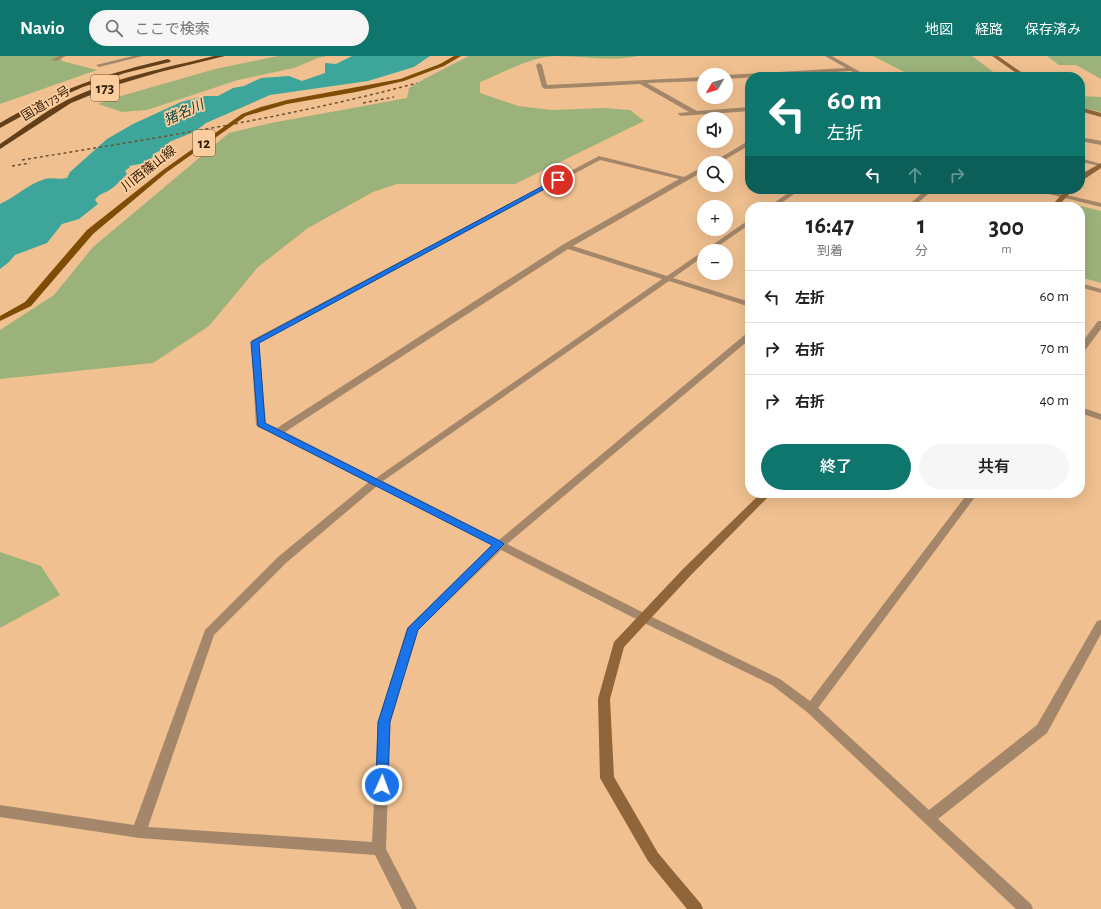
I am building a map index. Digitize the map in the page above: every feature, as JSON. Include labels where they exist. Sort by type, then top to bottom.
[{"type":"highway","points":[[183,58],[190,56]]},
{"type":"highway","name":"国道173号","points":[[0,147],[69,102],[111,86],[158,71],[222,56]]},
{"type":"highway","name":"国道173号","points":[[0,126],[44,100],[87,83],[136,68],[175,59]]},
{"type":"main road","name":"川西篠山線","points":[[0,319],[28,304],[90,232],[165,171],[244,115],[287,102],[368,88],[402,80],[442,66],[458,56]]},
{"type":"street","points":[[54,60],[63,56]]},
{"type":"street","points":[[99,65],[140,56]]},
{"type":"street","points":[[828,56],[857,72]]},
{"type":"street","points":[[995,56],[1018,72]]},
{"type":"street","points":[[539,65],[545,87],[697,79]]},
{"type":"street","points":[[804,72],[851,69]]},
{"type":"street","points":[[733,77],[745,76]]},
{"type":"street","points":[[642,83],[696,113]]},
{"type":"street","points":[[681,114],[745,109]]},
{"type":"street","points":[[1085,110],[1101,115]]},
{"type":"street","points":[[1085,140],[1101,143]]},
{"type":"street","points":[[726,156],[745,145]]},
{"type":"street","points":[[685,179],[599,158],[255,342],[261,425],[278,432],[644,618],[776,682],[811,709],[1026,909]]},
{"type":"street","points":[[1085,161],[1100,165]]},
{"type":"street","points":[[1085,176],[1100,165]]},
{"type":"street","points":[[278,432],[567,246],[697,172]]},
{"type":"street","points":[[778,202],[790,194]]},
{"type":"street","points":[[915,202],[925,194]]},
{"type":"street","points":[[1054,194],[1101,205]]},
{"type":"street","points":[[1058,202],[1065,194]]},
{"type":"street","points":[[717,244],[745,225]]},
{"type":"street","points":[[567,246],[745,303]]},
{"type":"street","points":[[139,832],[209,633],[282,560],[376,482],[697,258]]},
{"type":"street","points":[[1085,286],[1101,291]]},
{"type":"street","points":[[1085,344],[1101,323]]},
{"type":"street","points":[[410,909],[379,849],[384,722],[413,628],[499,544],[745,339]]},
{"type":"street","points":[[1085,412],[1101,417]]},
{"type":"street","points":[[696,909],[653,857],[607,778],[604,699],[618,645],[762,498]]},
{"type":"street","points":[[811,709],[969,498]]},
{"type":"street","points":[[929,818],[1042,729],[1101,624]]},
{"type":"street","points":[[0,811],[139,832],[379,849]]},
{"type":"green space","points":[[0,56],[61,56],[62,61],[97,70],[0,104]]},
{"type":"green space","points":[[278,56],[327,56],[294,68],[238,80],[147,110],[122,112],[98,104],[215,69]]},
{"type":"green space","points":[[469,56],[555,56],[526,62],[480,82],[480,93],[518,106],[552,110],[604,108],[630,110],[644,121],[515,184],[397,184],[373,192],[308,228],[258,267],[209,326],[153,363],[0,379],[0,330],[54,295],[93,247],[229,133],[271,123],[407,98],[409,88]]},
{"type":"green space","points":[[555,56],[638,56],[607,59]]},
{"type":"green space","points":[[873,56],[972,56],[993,72],[904,72]]},
{"type":"green space","points":[[1047,56],[1101,56],[1101,79],[1076,65],[1059,65]]},
{"type":"green space","points":[[1085,96],[1101,97],[1101,112],[1085,108]]},
{"type":"green space","points":[[1085,207],[1101,211],[1101,283],[1085,278]]},
{"type":"green space","points":[[0,552],[41,566],[60,595],[0,628]]},
{"type":"water","name":"猪名川","points":[[352,56],[430,56],[414,67],[368,81],[270,95],[206,123],[194,132],[169,142],[166,148],[155,153],[154,156],[145,163],[129,166],[130,167],[125,171],[127,174],[118,183],[96,198],[95,200],[98,204],[79,219],[62,224],[47,243],[15,255],[0,269],[0,204],[39,181],[48,178],[67,178],[70,172],[107,139],[133,124],[181,102],[205,96],[218,96],[233,88],[244,86],[261,78],[289,76],[302,81],[325,73],[325,63],[336,64]]},
{"type":"railway","points":[[22,160],[270,117],[319,107],[417,83]]},
{"type":"railway","points":[[363,103],[394,97]]},
{"type":"railway","points":[[12,166],[30,163]]},
{"type":"route","points":[[382,785],[384,722],[413,628],[499,544],[278,432],[261,425],[255,342],[558,180]]}]
